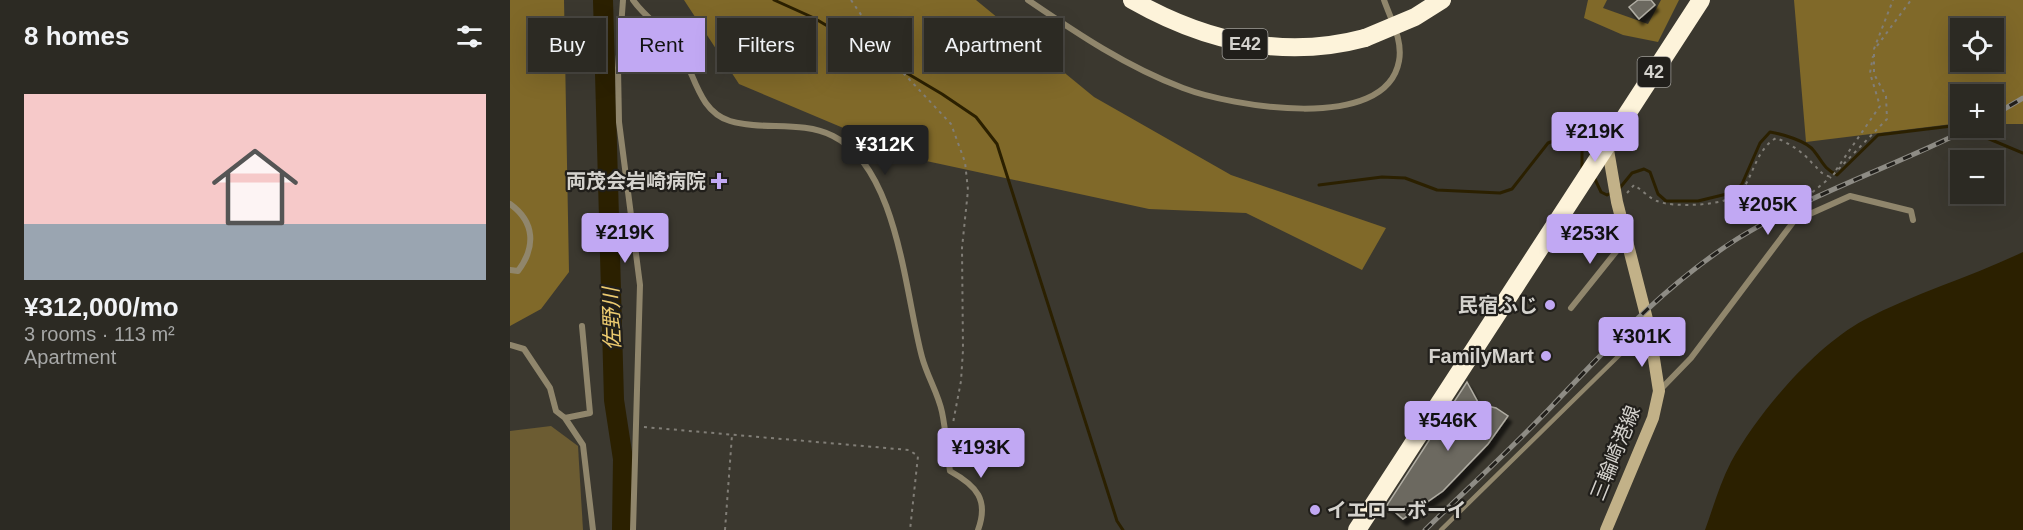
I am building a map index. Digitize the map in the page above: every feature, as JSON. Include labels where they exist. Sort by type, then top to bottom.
[{"type":"highway","name":"E42","points":[[1132,0],[1197,31],[1248,45],[1321,48],[1365,38],[1415,16],[1442,0]]},
{"type":"highway","name":"42","points":[[1357,530],[1697,3]]},
{"type":"main road","name":"三輪崎港線","points":[[1606,530],[1653,418],[1659,391],[1649,327],[1620,216],[1607,144]]},
{"type":"street","points":[[623,0],[618,68],[620,122],[639,285],[633,530]]},
{"type":"street","points":[[633,0],[675,44],[709,109],[729,121],[806,128],[833,136],[849,148],[867,168],[886,204],[896,232],[922,359],[942,411],[950,471],[976,490],[983,505],[984,513],[978,530]]},
{"type":"street","points":[[1028,0],[1105,51],[1183,88],[1212,98],[1293,109],[1355,102],[1375,94],[1388,83],[1397,66],[1400,41],[1384,0]]},
{"type":"street","points":[[1659,391],[1691,358],[1794,221],[1850,196],[1911,211],[1913,220]]},
{"type":"street","points":[[510,204],[519,210],[530,225],[531,248],[528,258],[518,271],[510,270]]},
{"type":"street","points":[[1571,309],[1619,248],[1627,243]]},
{"type":"street","points":[[565,418],[590,413],[582,326]]},
{"type":"street","points":[[510,345],[524,349],[550,388],[556,411],[565,418],[583,445],[593,530]]},
{"type":"lane","points":[[1442,530],[1649,327]]},
{"type":"path","points":[[851,0],[894,63],[951,124],[965,162],[968,190],[962,248],[961,381],[952,425],[944,431]]},
{"type":"path","points":[[1831,177],[1880,106],[1870,73],[1874,49],[1893,0]]},
{"type":"path","points":[[1792,208],[1831,177],[1887,118],[1886,96],[1874,74],[1874,49],[1911,0]]},
{"type":"path","points":[[1620,216],[1629,188],[1634,185],[1655,201],[1664,203],[1728,202],[1740,193],[1766,144],[1776,138],[1792,146],[1821,174],[1831,177]]},
{"type":"path","points":[[635,426],[909,450],[918,456],[910,530]]},
{"type":"path","points":[[725,530],[732,435]]},
{"type":"shaded area","points":[[510,0],[564,0],[564,18],[528,18],[528,72],[565,72],[569,272],[541,309],[510,326]]},
{"type":"shaded area","points":[[684,0],[976,0],[998,18],[924,18],[924,72],[1063,72],[1094,97],[1231,175],[1386,228],[1362,270],[1246,213],[1149,209],[917,159],[739,84],[731,72],[816,72],[816,18],[717,18],[717,50],[705,32],[705,18],[696,18]]},
{"type":"shaded area","points":[[1588,0],[1607,0],[1603,8],[1648,24],[1661,0],[1679,0],[1658,42],[1623,35],[1584,18]]},
{"type":"shaded area","points":[[1794,0],[2023,0],[2023,124],[2004,124],[2004,84],[1950,84],[1950,124],[1806,142]]},
{"type":"shaded area","points":[[2023,252],[2023,530],[1705,530],[1723,478],[1742,443],[1789,383],[1826,347],[1845,332],[1883,310]]},
{"type":"shaded area","points":[[551,426],[578,446],[583,530],[510,530],[510,431]]},
{"type":"building","points":[[1638,0],[1651,0],[1655,5],[1639,19],[1629,7]]},
{"type":"building","points":[[1467,382],[1479,404],[1496,408],[1508,416],[1488,444],[1443,491],[1403,519],[1387,505]]},
{"type":"waterway","name":"佐野川","points":[[603,0],[614,400],[623,459],[622,530]]},
{"type":"waterway","points":[[774,0],[814,18],[942,94],[976,117],[997,144],[1117,521],[1123,530]]},
{"type":"waterway","points":[[1619,189],[1632,173],[1644,169],[1650,172],[1658,194],[1666,201],[1698,201],[1735,192],[1742,184],[1760,143],[1770,132],[1787,136],[1811,147],[1826,167],[1837,175],[1878,135],[1950,126]]},
{"type":"waterway","points":[[1319,185],[1382,177],[1405,178],[1437,190],[1500,193],[1512,189],[1548,143],[1575,133],[1582,137],[1582,168],[1584,169]]},
{"type":"waterway","points":[[1987,138],[2023,153]]},
{"type":"waterway","points":[[1594,177],[1601,192],[1607,195],[1613,192]]},
{"type":"railway","points":[[2004,109],[2023,98]]},
{"type":"railway","points":[[1425,530],[1521,438],[1639,317],[1711,257],[1737,239],[1792,208],[1950,138]]},
{"type":"place","name":"両茂会岩崎病院","points":[[719,181]]},
{"type":"place","name":"民宿ふじ","points":[[1550,305]]},
{"type":"place","name":"FamilyMart","points":[[1546,356]]},
{"type":"place","name":"イエローボーイ","points":[[1315,510]]}]
